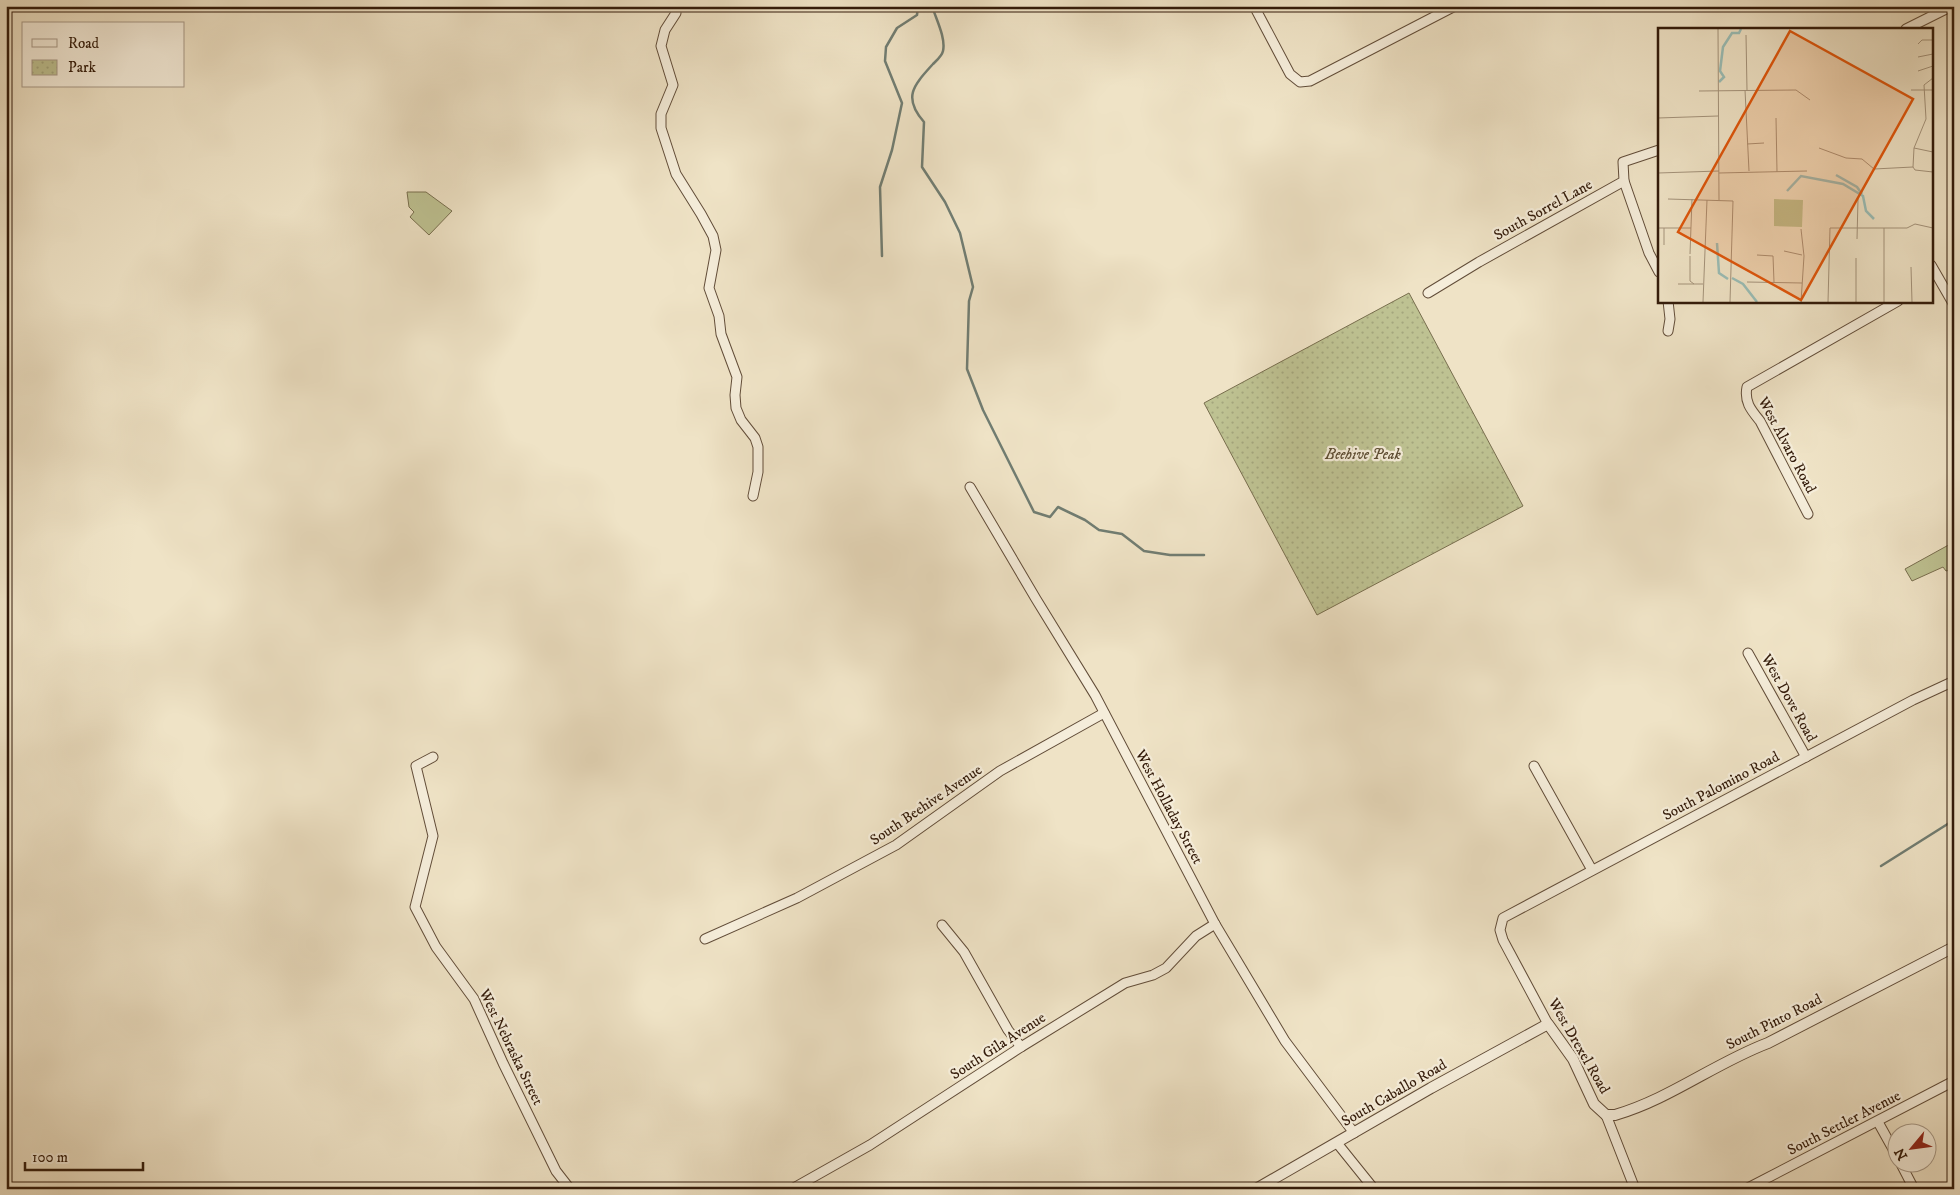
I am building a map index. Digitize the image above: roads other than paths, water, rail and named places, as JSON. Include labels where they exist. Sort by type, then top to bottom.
[{"type":"street","points":[[676,6],[676,13],[665,30],[661,46],[673,86],[662,114],[661,128],[676,174],[713,236],[716,250],[710,288],[719,316],[721,334],[738,378],[735,395],[736,408],[755,438],[758,447],[758,472],[752,496]]},
{"type":"street","points":[[1254,6],[1290,74],[1300,82],[1310,81],[1455,6]]},
{"type":"street","points":[[1908,28],[1952,6]]},
{"type":"street","points":[[1658,150],[1624,162],[1624,180],[1649,253],[1658,270]]},
{"type":"street","name":"South Sorrel Lane","points":[[1428,293],[1624,180]]},
{"type":"street","points":[[1935,280],[1954,305]]},
{"type":"street","points":[[1668,302],[1670,319],[1668,331]]},
{"type":"street","name":"West Alvaro Road","points":[[1808,514],[1760,421],[1750,409],[1745,397],[1747,387],[1896,302]]},
{"type":"street","name":"West Holladay Street","points":[[970,487],[1104,713],[1215,924],[1286,1041],[1354,1133]]},
{"type":"street","name":"West Dove Road","points":[[1748,653],[1806,757]]},
{"type":"street","name":"South Palomino Road","points":[[1503,918],[1806,757],[1954,681]]},
{"type":"street","name":"South Beehive Avenue","points":[[706,938],[797,898],[896,846],[1000,771],[1104,713]]},
{"type":"street","name":"West Nebraska Street","points":[[433,757],[416,766],[433,836],[415,907],[436,947],[474,999],[502,1063],[556,1171],[570,1189]]},
{"type":"street","points":[[1534,766],[1592,870]]},
{"type":"street","name":"West Drexel Road","points":[[1503,918],[1500,930],[1503,940],[1548,1024],[1573,1059],[1594,1104],[1606,1115],[1635,1189]]},
{"type":"street","name":"South Gila Avenue","points":[[792,1189],[870,1145],[1021,1047],[1125,983],[1153,975],[1166,968],[1196,936],[1215,924]]},
{"type":"street","points":[[942,925],[964,952],[1008,1030],[1021,1047]]},
{"type":"street","name":"South Pinto Road","points":[[1606,1115],[1626,1112],[1689,1084],[1750,1050],[1768,1043],[1954,947]]},
{"type":"street","name":"South Caballo Road","points":[[1256,1189],[1548,1024]]},
{"type":"street","name":"South Settler Avenue","points":[[1746,1189],[1954,1082]]},
{"type":"street","points":[[1878,1122],[1888,1140]]},
{"type":"street","points":[[1336,1143],[1374,1189]]},
{"type":"street","points":[[1905,1172],[1914,1189]]},
{"type":"waterway","points":[[882,256],[880,187],[892,150],[902,103],[885,61],[886,47],[897,28],[917,15],[918,6]]},
{"type":"waterway","points":[[932,6],[942,34],[943,51],[920,78],[912,98],[913,105],[924,122],[922,167],[945,202],[960,233],[973,287],[969,301],[967,369],[983,410],[1034,512],[1050,517],[1058,507],[1085,520],[1099,530],[1122,534],[1144,551],[1170,555],[1204,555]]},
{"type":"waterway","points":[[1881,866],[1954,820]]},
{"type":"park label","name":"Beehive Peak","points":[[1363,454]]}]
